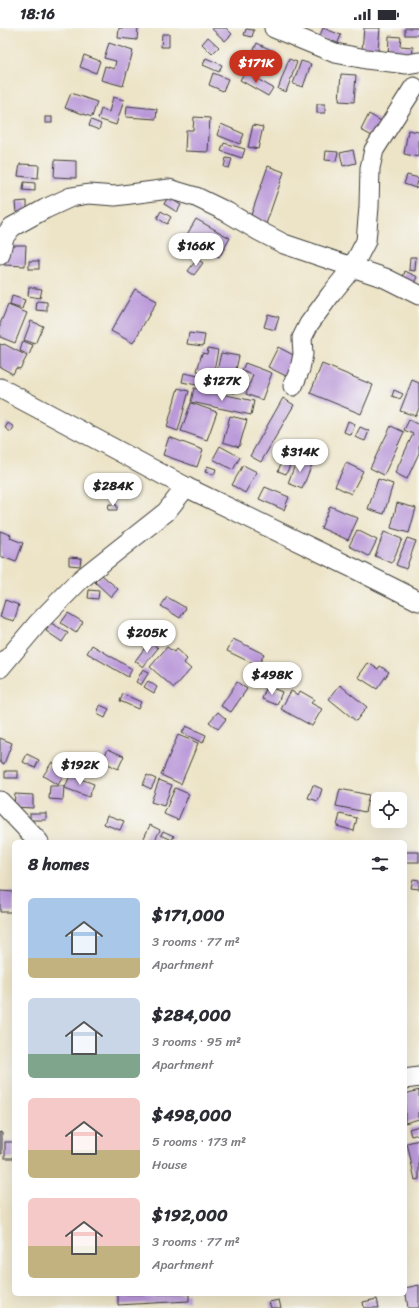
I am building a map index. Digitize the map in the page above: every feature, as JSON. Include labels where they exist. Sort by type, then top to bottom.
[{"type":"street","points":[[274,28],[335,53],[366,59],[413,63],[416,89],[374,150],[370,168],[366,241],[352,268],[309,324],[302,338],[303,354],[300,369],[293,386]]},
{"type":"street","points":[[0,255],[4,238],[12,227],[71,197],[89,194],[115,196],[168,189],[196,197],[227,212],[284,244],[385,278],[419,295]]},
{"type":"street","points":[[0,388],[186,487],[419,601]]},
{"type":"street","points":[[0,668],[38,623],[80,580],[166,512],[186,487]]},
{"type":"street","points":[[0,801],[37,840]]},
{"type":"street","points":[[407,1079],[419,1077]]},
{"type":"building","points":[[119,28],[138,28],[137,40],[118,38]]},
{"type":"building","points":[[211,28],[226,28],[232,34],[225,41]]},
{"type":"building","points":[[323,28],[341,35],[337,45],[319,38]]},
{"type":"building","points":[[364,28],[380,28],[378,51],[362,50]]},
{"type":"building","points":[[405,28],[419,28],[419,35],[405,35]]},
{"type":"building","points":[[246,29],[254,30],[252,37],[244,35]]},
{"type":"building","points":[[162,34],[169,34],[169,47],[161,47]]},
{"type":"building","points":[[389,36],[401,37],[400,46],[413,47],[412,60],[388,58]]},
{"type":"building","points":[[208,37],[219,47],[212,54],[202,44]]},
{"type":"building","points":[[109,43],[133,51],[123,86],[101,80],[105,66],[114,69],[116,61],[104,58]]},
{"type":"building","points":[[257,43],[277,53],[270,67],[250,58]]},
{"type":"building","points":[[84,55],[100,61],[96,73],[80,67]]},
{"type":"building","points":[[206,58],[222,65],[219,72],[203,65]]},
{"type":"building","points":[[289,59],[297,62],[286,92],[278,89]]},
{"type":"building","points":[[301,61],[311,64],[303,87],[293,84]]},
{"type":"building","points":[[245,72],[273,88],[268,96],[240,80]]},
{"type":"building","points":[[213,73],[228,79],[223,91],[209,85]]},
{"type":"building","points":[[341,74],[356,75],[354,102],[339,101]]},
{"type":"building","points":[[71,93],[97,102],[92,117],[65,108]]},
{"type":"building","points":[[113,97],[124,100],[116,125],[98,119],[101,109],[109,112]]},
{"type":"building","points":[[317,104],[325,104],[325,113],[317,113]]},
{"type":"building","points":[[127,106],[157,109],[156,119],[126,117]]},
{"type":"building","points":[[369,114],[381,121],[372,136],[361,130]]},
{"type":"building","points":[[45,117],[52,117],[52,123],[45,123]]},
{"type":"building","points":[[194,117],[210,118],[208,152],[185,151],[186,130],[193,130]]},
{"type":"building","points":[[91,120],[101,124],[99,130],[89,126]]},
{"type":"building","points":[[221,124],[244,134],[240,144],[217,135]]},
{"type":"building","points":[[253,125],[263,127],[258,149],[248,147]]},
{"type":"building","points":[[408,130],[419,132],[419,157],[404,154]]},
{"type":"building","points":[[224,143],[245,149],[242,158],[221,151]]},
{"type":"building","points":[[353,150],[356,163],[343,166],[340,153]]},
{"type":"building","points":[[326,151],[338,152],[336,161],[325,160]]},
{"type":"building","points":[[226,158],[232,159],[229,168],[224,167]]},
{"type":"building","points":[[55,160],[76,161],[76,178],[54,177]]},
{"type":"building","points":[[20,164],[39,165],[38,178],[18,176]]},
{"type":"building","points":[[268,166],[284,172],[265,227],[249,221]]},
{"type":"building","points":[[407,175],[419,178],[416,188],[404,184]]},
{"type":"building","points":[[24,182],[35,183],[35,191],[23,190]]},
{"type":"building","points":[[168,197],[181,205],[177,212],[164,204]]},
{"type":"building","points":[[27,201],[27,212],[16,212],[15,202]]},
{"type":"building","points":[[161,211],[171,217],[167,224],[157,218]]},
{"type":"building","points":[[196,219],[230,238],[219,258],[185,238]]},
{"type":"building","points":[[5,245],[26,245],[25,266],[4,265]]},
{"type":"building","points":[[410,257],[416,257],[415,271],[409,270]]},
{"type":"building","points":[[197,259],[203,263],[194,275],[188,271]]},
{"type":"building","points":[[29,261],[39,261],[39,269],[29,269]]},
{"type":"building","points":[[405,271],[418,277],[414,285],[402,280]]},
{"type":"building","points":[[29,287],[42,289],[40,298],[28,296]]},
{"type":"building","points":[[135,289],[157,301],[133,343],[111,331]]},
{"type":"building","points":[[12,296],[25,300],[22,309],[10,305]]},
{"type":"building","points":[[37,301],[47,302],[47,311],[36,310]]},
{"type":"building","points":[[8,305],[27,313],[15,343],[0,337],[0,324]]},
{"type":"building","points":[[268,314],[279,317],[275,330],[264,327]]},
{"type":"building","points":[[31,321],[43,326],[35,344],[24,340]]},
{"type":"building","points":[[189,333],[205,335],[203,346],[187,344]]},
{"type":"building","points":[[23,341],[33,345],[29,355],[20,351]]},
{"type":"building","points":[[0,344],[4,344],[27,356],[20,369],[16,368],[13,374],[0,367]]},
{"type":"building","points":[[278,347],[299,358],[288,377],[268,367]]},
{"type":"building","points":[[208,348],[218,350],[213,375],[197,371],[202,353],[207,354]]},
{"type":"building","points":[[221,353],[239,356],[234,378],[216,375]]},
{"type":"building","points":[[245,363],[272,373],[262,400],[246,394],[253,375],[242,371]]},
{"type":"building","points":[[322,364],[373,385],[361,414],[310,393]]},
{"type":"building","points":[[184,373],[237,384],[235,393],[182,382]]},
{"type":"building","points":[[412,380],[419,383],[419,408],[416,416],[400,411]]},
{"type":"building","points":[[178,388],[189,391],[178,431],[167,427]]},
{"type":"building","points":[[194,388],[254,401],[251,415],[191,402]]},
{"type":"building","points":[[394,390],[403,394],[400,399],[392,396]]},
{"type":"building","points":[[283,398],[294,405],[261,462],[250,456]]},
{"type":"building","points":[[191,403],[217,412],[207,440],[181,431]]},
{"type":"building","points":[[230,416],[247,420],[239,447],[223,442]]},
{"type":"building","points":[[409,420],[419,425],[419,453],[407,479],[395,473],[413,434],[404,430]]},
{"type":"building","points":[[348,421],[355,424],[351,435],[344,432]]},
{"type":"building","points":[[8,423],[14,427],[11,432],[5,428]]},
{"type":"building","points":[[391,426],[404,432],[384,475],[370,468]]},
{"type":"building","points":[[360,427],[369,431],[365,441],[355,437]]},
{"type":"building","points":[[169,437],[203,450],[197,467],[163,455]]},
{"type":"building","points":[[289,444],[298,448],[286,474],[278,471]]},
{"type":"building","points":[[220,446],[240,457],[233,470],[213,459]]},
{"type":"building","points":[[298,457],[313,462],[302,489],[288,483]]},
{"type":"building","points":[[346,463],[363,471],[351,494],[335,486]]},
{"type":"building","points":[[243,465],[257,472],[245,493],[232,485]]},
{"type":"building","points":[[207,466],[216,469],[214,475],[205,472]]},
{"type":"building","points":[[378,479],[393,484],[384,514],[368,509]]},
{"type":"building","points":[[265,487],[289,497],[284,510],[259,499]]},
{"type":"building","points":[[397,503],[416,508],[409,533],[391,528]]},
{"type":"building","points":[[109,504],[117,505],[117,510],[108,510]]},
{"type":"building","points":[[330,506],[358,518],[348,540],[321,528]]},
{"type":"building","points":[[357,530],[377,540],[369,556],[349,546]]},
{"type":"building","points":[[0,531],[11,535],[10,538],[23,543],[16,562],[0,556]]},
{"type":"building","points":[[384,532],[402,539],[392,563],[375,556]]},
{"type":"building","points":[[407,538],[416,541],[406,569],[396,565]]},
{"type":"building","points":[[69,557],[81,558],[80,566],[69,565]]},
{"type":"building","points":[[102,575],[118,589],[111,597],[95,582]]},
{"type":"building","points":[[89,590],[99,591],[98,599],[88,598]]},
{"type":"building","points":[[167,597],[186,608],[180,618],[161,606]]},
{"type":"building","points":[[5,600],[19,605],[14,621],[0,617]]},
{"type":"building","points":[[68,613],[83,622],[76,633],[61,623]]},
{"type":"building","points":[[51,623],[68,633],[62,642],[46,631]]},
{"type":"building","points":[[233,639],[264,654],[258,666],[227,651]]},
{"type":"building","points":[[150,641],[158,648],[143,667],[135,661]]},
{"type":"building","points":[[92,645],[132,669],[128,677],[87,653]]},
{"type":"building","points":[[167,647],[174,652],[176,649],[187,659],[184,663],[191,669],[174,688],[150,667]]},
{"type":"building","points":[[368,663],[378,669],[380,666],[389,672],[377,689],[358,677]]},
{"type":"building","points":[[143,669],[149,672],[141,685],[136,682]]},
{"type":"building","points":[[148,681],[157,687],[154,693],[144,687]]},
{"type":"building","points":[[237,682],[247,689],[231,712],[221,706]]},
{"type":"building","points":[[340,685],[367,707],[356,721],[329,699]]},
{"type":"building","points":[[267,686],[282,692],[277,705],[262,699]]},
{"type":"building","points":[[291,691],[298,695],[300,691],[314,699],[311,703],[322,709],[312,726],[281,709]]},
{"type":"building","points":[[123,694],[141,702],[138,709],[120,701]]},
{"type":"building","points":[[100,705],[109,709],[105,718],[97,714]]},
{"type":"building","points":[[218,712],[226,719],[218,729],[209,722]]},
{"type":"building","points":[[186,726],[206,735],[203,743],[182,733]]},
{"type":"building","points":[[178,735],[198,743],[181,784],[161,775]]},
{"type":"building","points":[[0,738],[12,743],[4,764],[0,762]]},
{"type":"building","points":[[108,749],[124,756],[118,769],[102,761]]},
{"type":"building","points":[[27,754],[39,760],[35,768],[23,762]]},
{"type":"building","points":[[52,762],[67,770],[58,785],[43,776]]},
{"type":"building","points":[[5,771],[18,771],[18,778],[5,778]]},
{"type":"building","points":[[70,775],[94,784],[89,797],[65,788]]},
{"type":"building","points":[[147,775],[156,779],[151,789],[143,785]]},
{"type":"building","points":[[159,780],[172,785],[164,806],[151,802]]},
{"type":"building","points":[[313,785],[322,789],[318,801],[308,798]]},
{"type":"building","points":[[50,786],[64,786],[63,800],[49,799]]},
{"type":"building","points":[[175,788],[189,794],[178,820],[164,814]]},
{"type":"building","points":[[340,789],[369,795],[365,812],[336,806]]},
{"type":"building","points":[[15,794],[33,795],[33,808],[14,807]]},
{"type":"building","points":[[30,813],[46,813],[46,820],[30,820]]},
{"type":"building","points":[[340,814],[357,818],[354,831],[337,826]]},
{"type":"building","points":[[107,815],[124,821],[120,830],[104,824]]},
{"type":"building","points":[[150,825],[160,830],[155,840],[143,840]]},
{"type":"building","points":[[163,831],[174,836],[172,840],[161,835]]},
{"type":"building","points":[[407,852],[419,852],[419,862],[407,862]]},
{"type":"building","points":[[413,879],[419,880],[419,889],[411,888]]},
{"type":"building","points":[[0,891],[12,892],[12,912],[0,912]]},
{"type":"building","points":[[419,1090],[419,1119],[407,1122],[407,1093]]},
{"type":"building","points":[[419,1126],[419,1134],[411,1136],[409,1129]]},
{"type":"building","points":[[0,1132],[2,1133],[2,1154],[0,1153]]},
{"type":"building","points":[[419,1140],[419,1179],[415,1180],[407,1143]]},
{"type":"building","points":[[5,1142],[12,1142],[12,1158],[5,1158]]},
{"type":"building","points":[[419,1285],[419,1308],[408,1308],[406,1296],[407,1288]]},
{"type":"building","points":[[118,1296],[189,1296],[189,1301],[118,1305]]},
{"type":"building","points":[[377,1299],[379,1308],[364,1308],[363,1302]]},
{"type":"building","points":[[279,1300],[281,1308],[271,1308],[269,1302]]}]
